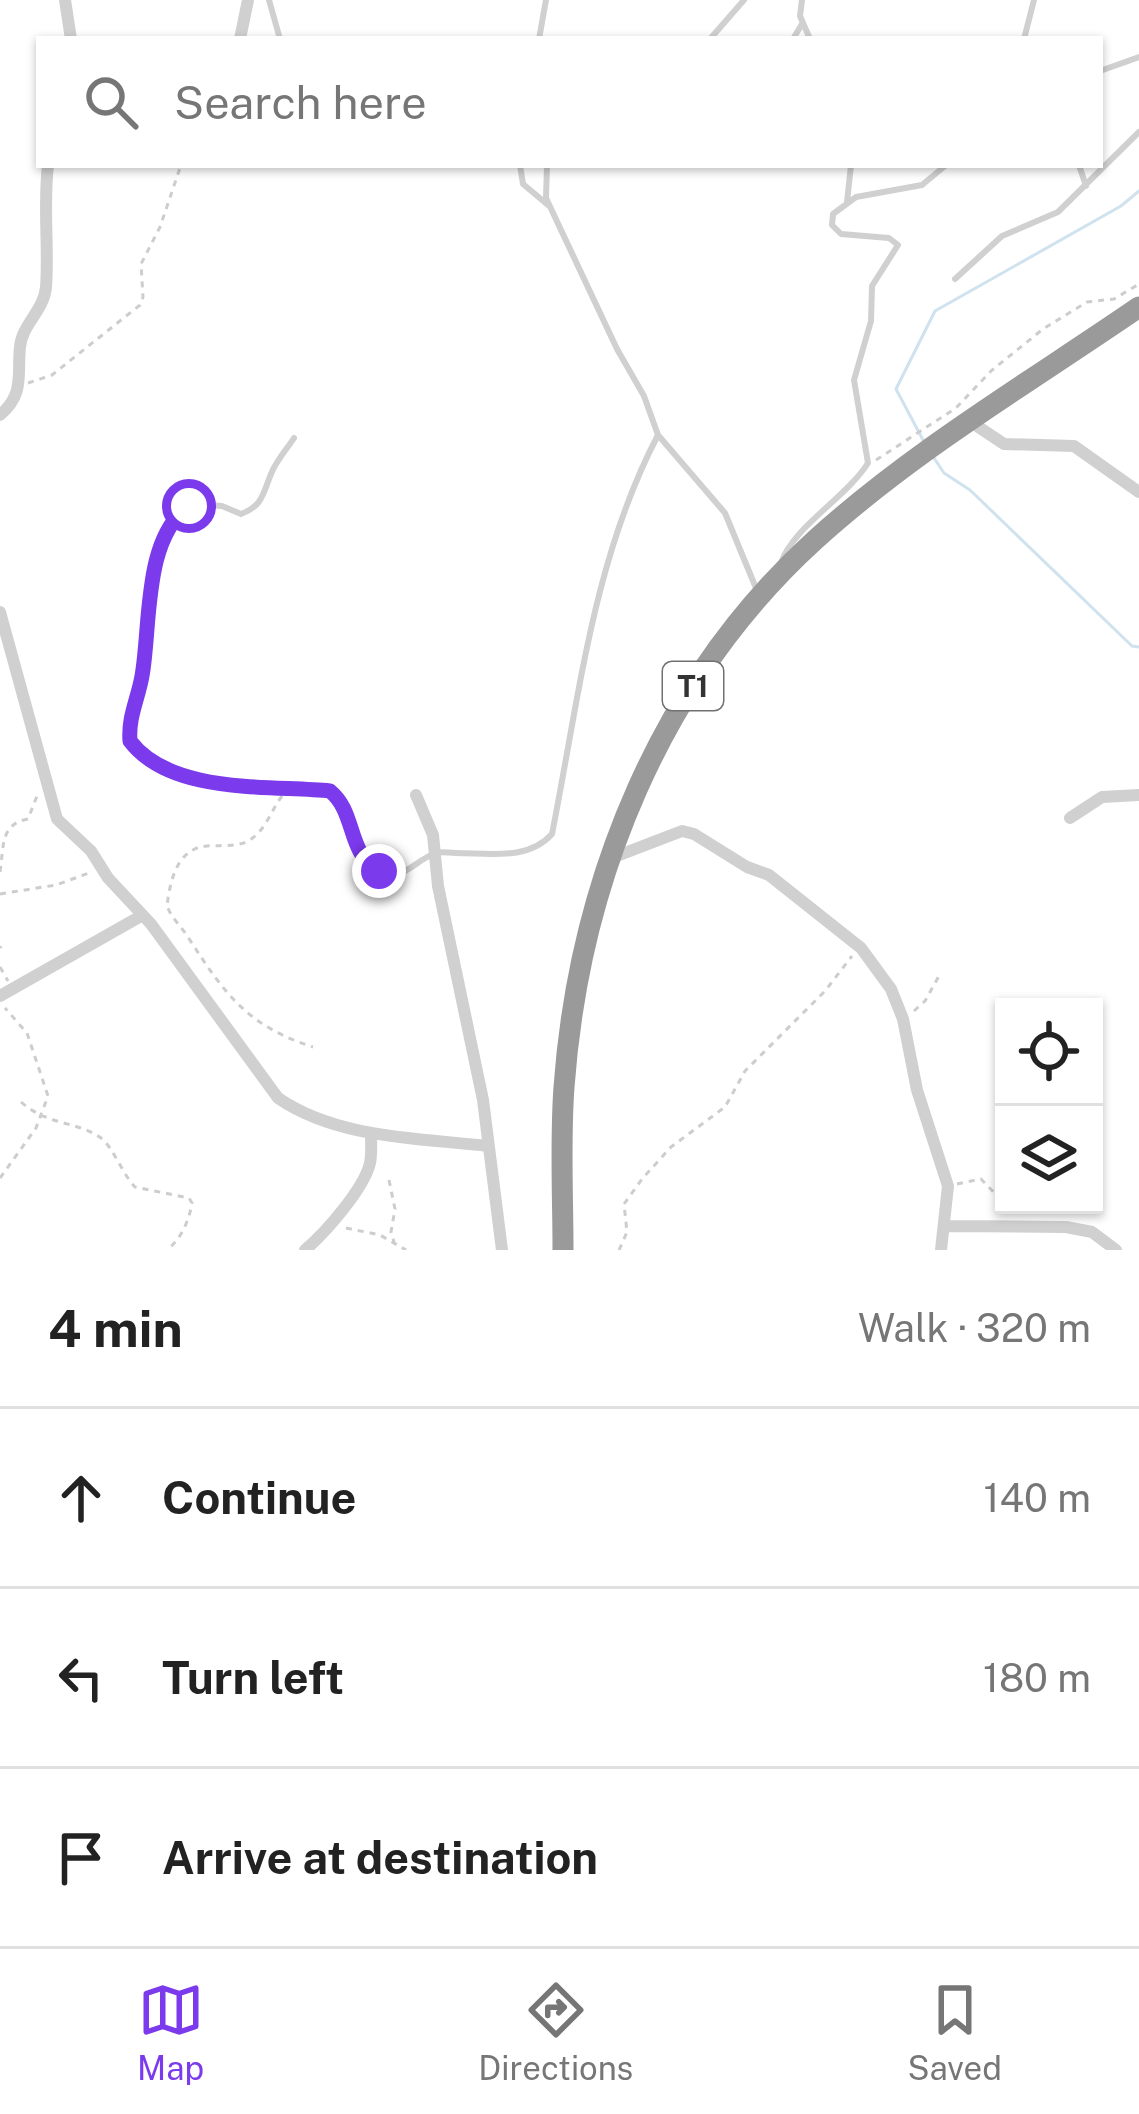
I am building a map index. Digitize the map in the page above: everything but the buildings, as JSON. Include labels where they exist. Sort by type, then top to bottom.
[{"type":"highway","name":"T1","points":[[563,1250],[564,1086],[597,892],[645,767],[701,672],[759,596],[867,495],[1139,308]]},
{"type":"street","points":[[65,0],[71,36]]},
{"type":"street","points":[[241,36],[248,0]]},
{"type":"street","points":[[0,415],[21,385],[22,335],[46,289],[48,168]]},
{"type":"street","points":[[971,422],[1004,444],[1074,446],[1139,492]]},
{"type":"street","points":[[0,612],[56,819],[91,851],[205,995],[278,1098],[295,1109],[371,1133],[488,1146]]},
{"type":"street","points":[[1070,818],[1102,796],[1137,794]]},
{"type":"street","points":[[416,795],[436,853],[438,886],[483,1100],[502,1250]]},
{"type":"street","points":[[609,859],[682,831],[694,834],[747,867],[769,874],[861,948],[891,989],[903,1019],[917,1090],[948,1186],[941,1250]]},
{"type":"street","points":[[0,1000],[141,916]]},
{"type":"street","points":[[305,1250],[366,1174],[371,1133]]},
{"type":"street","points":[[946,1226],[1066,1227],[1092,1232],[1116,1250]]},
{"type":"lane","points":[[268,0],[279,36]]},
{"type":"lane","points":[[540,36],[546,0]]},
{"type":"lane","points":[[713,36],[744,0]]},
{"type":"lane","points":[[802,0],[802,24],[808,36]]},
{"type":"lane","points":[[1025,36],[1034,0]]},
{"type":"lane","points":[[795,36],[802,24]]},
{"type":"lane","points":[[1103,69],[1139,57]]},
{"type":"lane","points":[[1103,166],[1139,132]]},
{"type":"lane","points":[[520,168],[523,184],[550,207]]},
{"type":"lane","points":[[548,168],[544,189],[550,207],[644,396],[658,435],[725,513],[759,596]]},
{"type":"lane","points":[[847,202],[851,168]]},
{"type":"lane","points":[[782,572],[786,548],[846,492],[868,464],[854,380],[871,321],[872,286],[898,244],[889,238],[849,238],[836,231],[831,220],[847,202],[873,192],[922,185],[942,168]]},
{"type":"lane","points":[[1080,168],[1086,186]]},
{"type":"lane","points":[[955,280],[1002,236],[1058,212],[1102,168]]},
{"type":"lane","points":[[294,438],[254,508],[242,514],[197,504],[172,521],[153,582],[130,741],[138,752],[168,768],[246,788],[330,791],[338,797],[361,857],[379,871],[393,874],[413,869],[436,853],[519,853],[540,848],[552,834],[600,583],[658,435]]},
{"type":"path","points":[[21,385],[52,375],[140,305],[141,264],[180,168]]},
{"type":"path","points":[[868,464],[886,457],[956,408],[991,371],[1043,329],[1087,302],[1114,299],[1139,284]]},
{"type":"path","points":[[286,790],[251,840],[185,853],[167,906],[204,963],[251,1018],[272,1033],[313,1047]]},
{"type":"path","points":[[0,872],[5,830],[28,819],[34,799],[47,792]]},
{"type":"path","points":[[0,894],[56,886],[102,867]]},
{"type":"path","points":[[619,1250],[627,1232],[624,1204],[642,1179],[671,1147],[725,1107],[745,1071],[861,948]]},
{"type":"path","points":[[903,1019],[926,1001],[939,976]]},
{"type":"path","points":[[0,1000],[27,1033],[47,1096],[40,1118],[0,1178]]},
{"type":"path","points":[[21,1102],[40,1118],[101,1138],[135,1187],[188,1198],[190,1216],[167,1250]]},
{"type":"path","points":[[948,1186],[981,1179],[995,1194]]},
{"type":"path","points":[[389,1180],[395,1209],[394,1244]]},
{"type":"path","points":[[322,1231],[358,1228],[406,1250]]},
{"type":"waterway","points":[[923,440],[896,389],[935,311],[1121,206],[1139,191]]},
{"type":"waterway","points":[[934,458],[944,473],[970,490],[1132,646],[1139,647]]},
{"type":"route","points":[[189,506],[172,521],[163,542],[150,598],[130,741],[148,759],[192,776],[246,788],[330,791],[343,806],[361,857],[379,871]]}]
